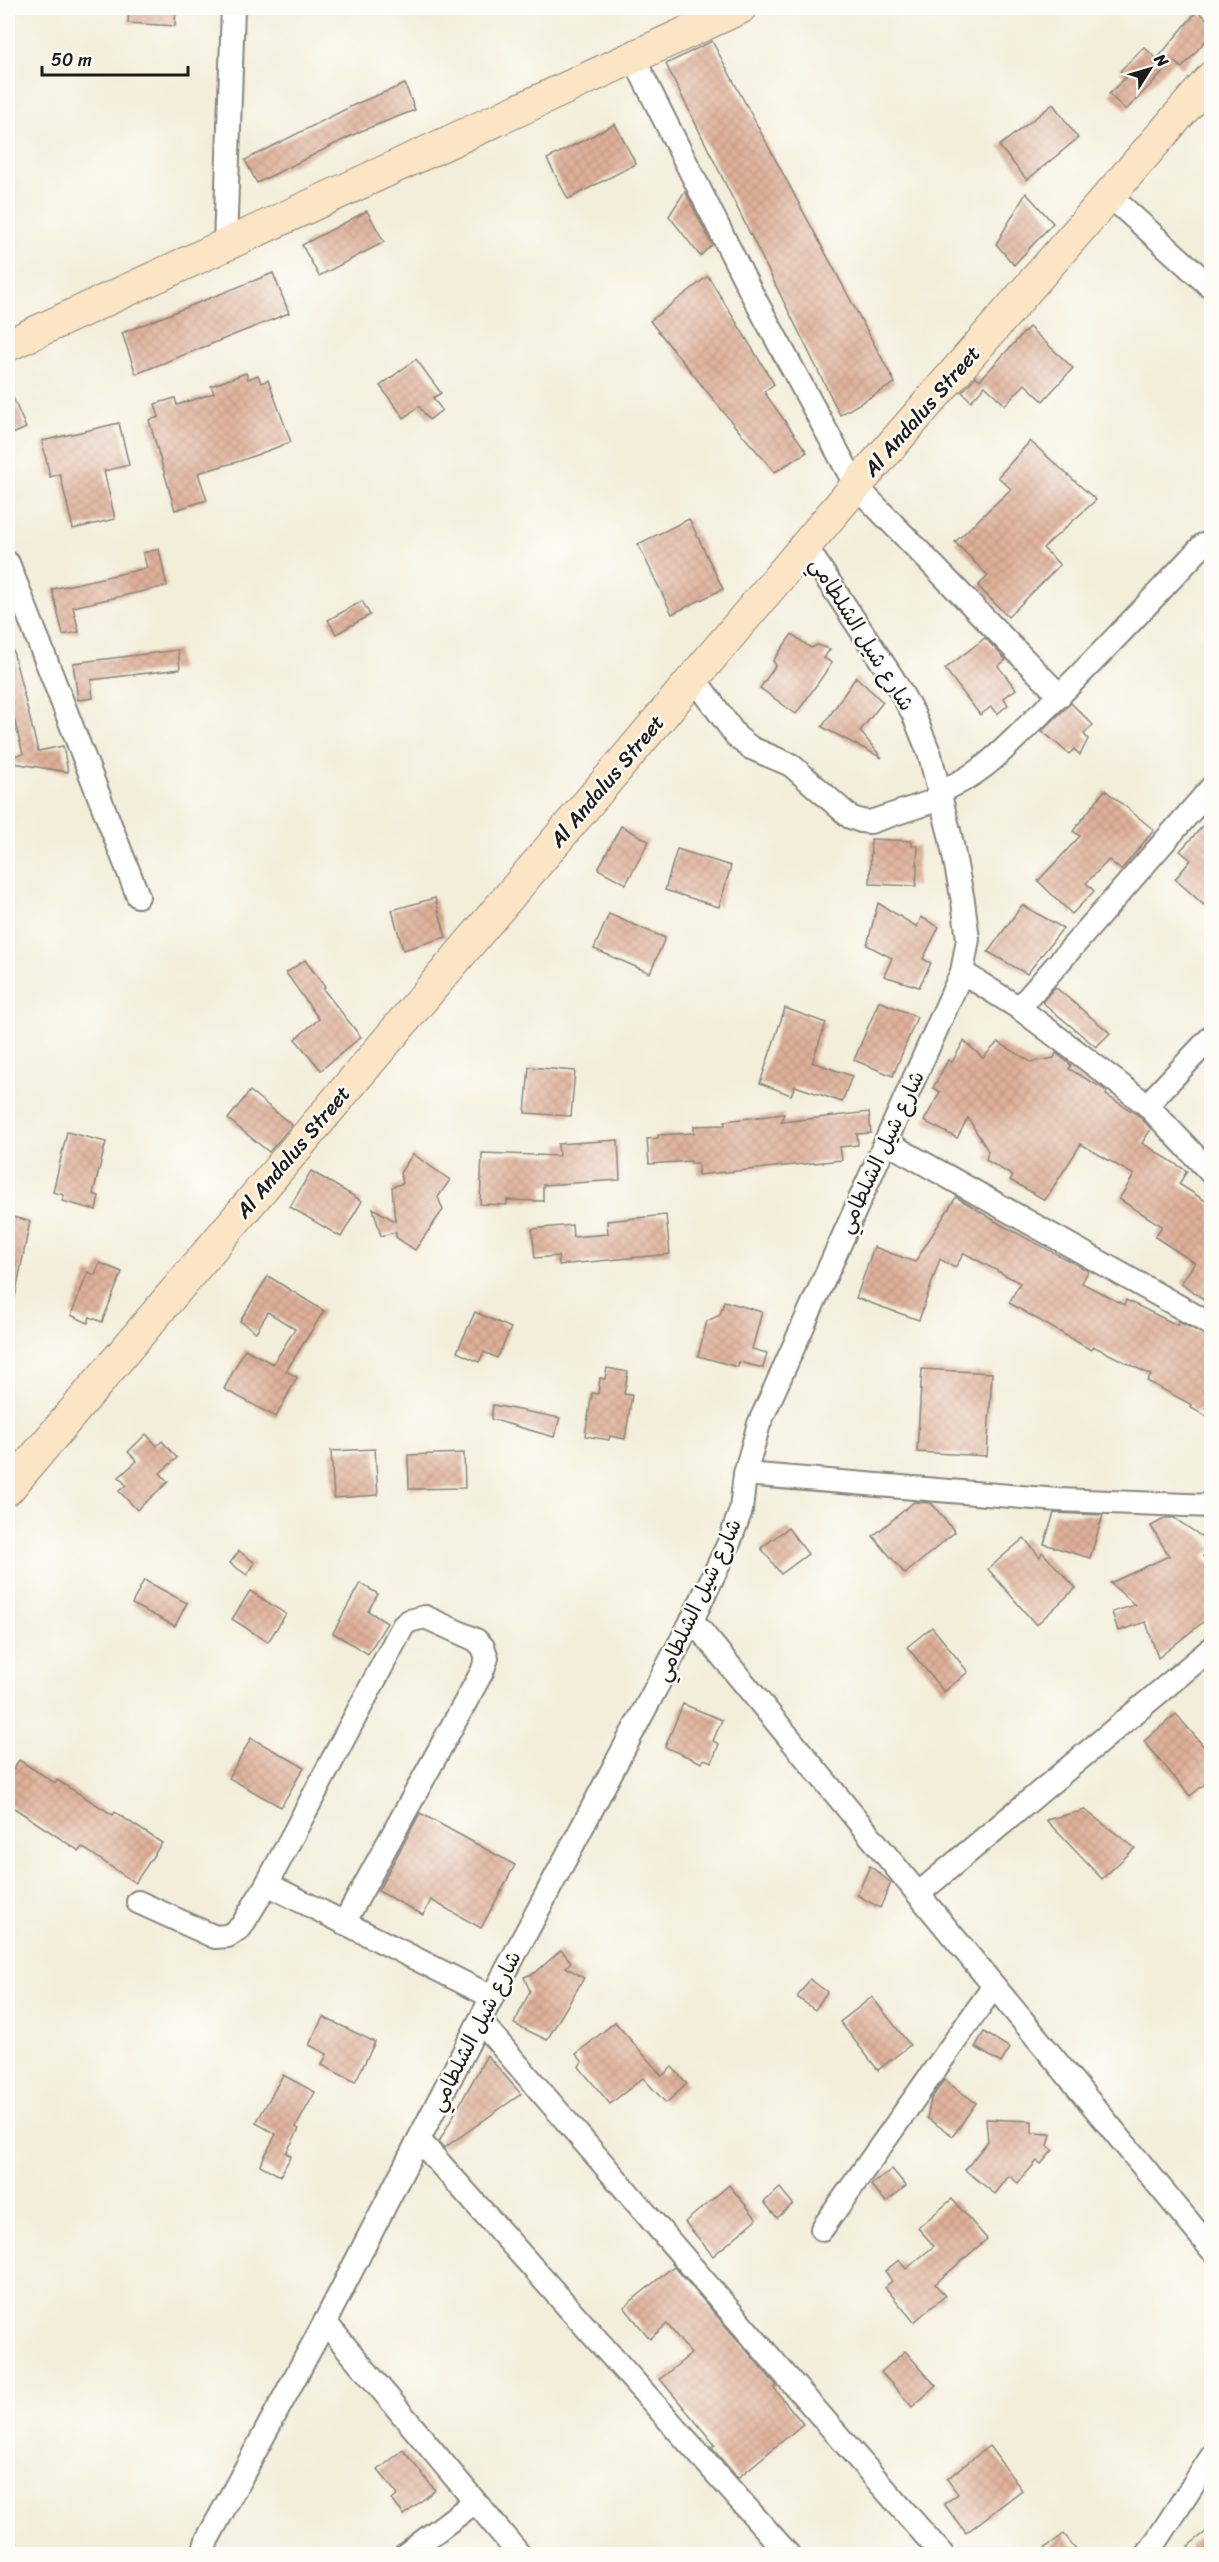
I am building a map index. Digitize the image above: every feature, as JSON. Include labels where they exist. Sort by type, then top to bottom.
[{"type":"main road","points":[[8,345],[740,8]]},
{"type":"main road","name":"Al Andalus Street","points":[[8,1489],[856,486],[1212,76]]},
{"type":"street","points":[[225,245],[233,8]]},
{"type":"street","points":[[633,57],[751,292],[856,486],[1060,696]]},
{"type":"street","points":[[1109,195],[1212,288]]},
{"type":"street","points":[[694,678],[737,737],[751,748],[791,765],[850,817],[870,822],[939,795],[978,773],[1060,696],[1203,545]]},
{"type":"street","name":"شارع شيل الشلطامي","points":[[203,2554],[207,2540],[325,2322],[492,1997],[692,1620],[733,1532],[741,1509],[745,1474],[759,1424],[962,972],[968,939],[952,846],[930,754],[913,714],[892,677],[806,546]]},
{"type":"street","points":[[8,563],[138,896]]},
{"type":"street","points":[[1019,1008],[1212,787]]},
{"type":"street","points":[[962,972],[1019,1008],[1147,1105],[1212,1174]]},
{"type":"street","points":[[1147,1105],[1212,1036]]},
{"type":"street","points":[[886,1142],[1212,1325]]},
{"type":"street","points":[[745,1474],[1058,1500],[1212,1506]]},
{"type":"street","points":[[138,1902],[215,1937],[228,1936],[241,1927],[267,1884],[404,1626],[409,1621],[425,1617],[476,1640],[483,1647],[487,1658],[483,1672],[344,1923]]},
{"type":"street","points":[[692,1620],[1212,2250]]},
{"type":"street","points":[[918,1894],[1212,1648]]},
{"type":"street","points":[[267,1884],[492,1997]]},
{"type":"street","points":[[822,2229],[994,1986]]},
{"type":"street","points":[[480,2021],[839,2439],[942,2554]]},
{"type":"street","points":[[419,2140],[788,2554]]},
{"type":"street","points":[[325,2322],[519,2554]]},
{"type":"street","points":[[1148,2554],[1212,2456]]},
{"type":"street","points":[[406,2554],[475,2502]]},
{"type":"building","points":[[129,8],[176,8],[175,26],[128,23]]},
{"type":"building","points":[[1197,11],[1212,23],[1212,33],[1182,68],[1174,61],[1126,110],[1109,94],[1126,77],[1120,71],[1144,47],[1157,59]]},
{"type":"building","points":[[712,41],[895,383],[840,415],[666,64]]},
{"type":"building","points":[[405,84],[415,110],[361,131],[257,183],[245,160],[358,103]]},
{"type":"building","points":[[1053,104],[1078,138],[1027,180],[999,146]]},
{"type":"building","points":[[615,124],[636,164],[568,199],[547,159]]},
{"type":"building","points":[[685,191],[712,245],[700,256],[669,216]]},
{"type":"building","points":[[1026,193],[1053,223],[1014,265],[996,244]]},
{"type":"building","points":[[367,211],[384,242],[319,276],[302,245]]},
{"type":"building","points":[[273,273],[289,313],[136,374],[122,333]]},
{"type":"building","points":[[708,276],[774,384],[764,392],[807,452],[775,472],[650,321]]},
{"type":"building","points":[[1029,327],[1073,368],[1043,401],[1025,384],[1005,405],[985,386],[971,401],[962,392],[976,376],[980,380]]},
{"type":"building","points":[[416,359],[441,393],[433,398],[442,410],[429,420],[419,406],[404,418],[380,386]]},
{"type":"building","points":[[246,373],[248,379],[258,375],[261,383],[268,380],[291,442],[240,461],[198,473],[207,500],[175,510],[149,420],[159,417],[155,404],[175,398],[177,405],[214,393],[211,386]]},
{"type":"building","points":[[8,386],[26,428],[8,436]]},
{"type":"building","points":[[119,423],[129,465],[104,471],[115,519],[73,529],[60,474],[50,477],[42,441]]},
{"type":"building","points":[[1030,441],[1096,500],[1043,548],[1060,565],[1008,617],[978,586],[988,576],[955,542],[1011,489],[998,477]]},
{"type":"building","points":[[689,519],[723,589],[672,614],[638,544]]},
{"type":"building","points":[[159,549],[167,586],[73,607],[79,632],[63,635],[52,589],[147,568],[143,553]]},
{"type":"building","points":[[362,601],[370,615],[336,634],[328,620]]},
{"type":"building","points":[[792,634],[811,648],[817,645],[830,649],[824,658],[832,663],[796,714],[760,688],[776,665],[773,661]]},
{"type":"building","points":[[985,638],[1006,660],[998,666],[1016,689],[1004,698],[1008,705],[997,714],[991,707],[980,715],[945,669]]},
{"type":"building","points":[[178,650],[180,669],[91,680],[93,698],[78,700],[73,663]]},
{"type":"building","points":[[13,651],[38,751],[63,746],[68,772],[8,762],[8,757],[23,754],[8,695],[8,652]]},
{"type":"building","points":[[856,677],[883,702],[860,731],[882,758],[822,727]]},
{"type":"building","points":[[1071,703],[1093,725],[1084,734],[1088,739],[1080,755],[1074,749],[1069,754],[1042,731]]},
{"type":"building","points":[[1105,790],[1154,830],[1121,870],[1109,860],[1086,883],[1094,891],[1072,914],[1038,881],[1080,836],[1073,831]]},
{"type":"building","points":[[1212,816],[1212,896],[1204,905],[1175,879],[1191,860],[1180,851]]},
{"type":"building","points":[[621,826],[649,841],[626,884],[598,869]]},
{"type":"building","points":[[871,839],[912,841],[912,846],[918,846],[916,886],[870,884]]},
{"type":"building","points":[[677,849],[731,866],[719,907],[665,890]]},
{"type":"building","points":[[435,898],[446,937],[403,950],[392,910]]},
{"type":"building","points":[[878,903],[917,927],[921,917],[939,927],[923,959],[931,963],[919,987],[884,976],[892,958],[867,945]]},
{"type":"building","points":[[1022,905],[1063,928],[1027,974],[988,952]]},
{"type":"building","points":[[609,914],[665,938],[650,973],[594,949]]},
{"type":"building","points":[[305,960],[325,987],[323,989],[361,1037],[321,1070],[295,1039],[319,1019],[286,973]]},
{"type":"building","points":[[1055,987],[1110,1033],[1096,1047],[1042,1002]]},
{"type":"building","points":[[879,1001],[917,1017],[893,1076],[854,1060]]},
{"type":"building","points":[[785,1008],[826,1023],[812,1062],[852,1076],[842,1102],[795,1086],[791,1095],[760,1083]]},
{"type":"building","points":[[964,1041],[983,1058],[998,1042],[1031,1062],[1054,1058],[1056,1053],[1071,1065],[1069,1069],[1104,1089],[1107,1092],[1106,1095],[1138,1115],[1151,1129],[1142,1143],[1187,1171],[1179,1184],[1212,1205],[1212,1305],[1181,1283],[1195,1263],[1155,1237],[1162,1226],[1119,1199],[1134,1175],[1081,1144],[1045,1200],[1010,1180],[1013,1176],[986,1160],[988,1151],[968,1118],[957,1138],[924,1121],[940,1092],[933,1088],[948,1060],[952,1062]]},
{"type":"building","points":[[529,1067],[575,1071],[571,1116],[525,1113]]},
{"type":"building","points":[[250,1091],[292,1125],[269,1152],[228,1119]]},
{"type":"building","points":[[869,1112],[871,1133],[857,1134],[858,1145],[840,1147],[842,1160],[698,1175],[698,1163],[691,1163],[691,1161],[649,1164],[647,1139],[658,1138],[658,1135],[694,1133],[694,1126],[725,1125],[725,1121],[784,1114],[781,1122]]},
{"type":"building","points":[[67,1132],[106,1142],[93,1194],[99,1196],[96,1210],[62,1201],[64,1195],[53,1192]]},
{"type":"building","points":[[618,1140],[620,1180],[543,1185],[543,1201],[507,1200],[507,1205],[480,1204],[482,1153],[559,1156],[558,1144]]},
{"type":"building","points":[[413,1154],[450,1180],[438,1197],[443,1210],[415,1250],[396,1237],[396,1232],[381,1236],[373,1208],[395,1221],[392,1187],[403,1183],[400,1173]]},
{"type":"building","points":[[311,1171],[362,1201],[341,1237],[290,1207]]},
{"type":"building","points":[[956,1197],[1002,1225],[1088,1271],[1082,1283],[1124,1305],[1126,1300],[1177,1325],[1179,1322],[1212,1338],[1212,1419],[1191,1408],[1192,1405],[1147,1381],[1151,1375],[1093,1346],[1091,1350],[1009,1303],[1020,1283],[964,1253],[955,1268],[940,1259],[919,1320],[856,1298],[874,1247],[915,1262]]},
{"type":"building","points":[[666,1215],[670,1254],[559,1265],[558,1256],[535,1258],[532,1229],[572,1225],[573,1237],[608,1234],[607,1221]]},
{"type":"building","points":[[8,1216],[30,1221],[15,1297],[8,1296]]},
{"type":"building","points":[[100,1263],[122,1272],[102,1322],[90,1317],[88,1323],[71,1315],[88,1272],[95,1275]]},
{"type":"building","points":[[268,1276],[324,1311],[286,1371],[297,1377],[276,1417],[224,1389],[245,1349],[273,1364],[295,1329],[268,1312],[256,1332],[240,1321]]},
{"type":"building","points":[[724,1301],[762,1312],[752,1349],[767,1353],[763,1368],[739,1362],[738,1367],[698,1356],[707,1321],[720,1315]]},
{"type":"building","points":[[475,1312],[511,1328],[497,1358],[484,1352],[479,1362],[457,1352]]},
{"type":"building","points":[[607,1368],[628,1372],[624,1394],[632,1395],[625,1439],[610,1436],[609,1440],[585,1436],[592,1393],[598,1394],[600,1378],[605,1379]]},
{"type":"building","points":[[922,1369],[992,1373],[987,1456],[917,1452]]},
{"type":"building","points":[[493,1405],[560,1418],[554,1437],[491,1419]]},
{"type":"building","points":[[146,1434],[157,1446],[162,1441],[177,1458],[160,1473],[168,1482],[137,1510],[119,1491],[126,1485],[119,1477],[137,1461],[128,1452]]},
{"type":"building","points":[[375,1449],[378,1495],[334,1498],[331,1451]]},
{"type":"building","points":[[464,1453],[465,1488],[409,1489],[408,1455]]},
{"type":"building","points":[[914,1502],[931,1503],[955,1532],[905,1574],[873,1536]]},
{"type":"building","points":[[1054,1513],[1103,1515],[1090,1558],[1044,1544]]},
{"type":"building","points":[[1166,1518],[1174,1518],[1201,1536],[1212,1549],[1203,1556],[1212,1566],[1212,1615],[1158,1658],[1146,1622],[1118,1631],[1112,1612],[1135,1605],[1110,1583],[1169,1556],[1151,1526]]},
{"type":"building","points":[[788,1528],[808,1554],[781,1574],[761,1548]]},
{"type":"building","points":[[1024,1538],[1040,1557],[1042,1552],[1076,1588],[1036,1625],[988,1569]]},
{"type":"building","points":[[239,1551],[255,1563],[247,1575],[230,1563]]},
{"type":"building","points":[[144,1580],[187,1603],[175,1626],[132,1604]]},
{"type":"building","points":[[360,1583],[378,1594],[368,1611],[387,1623],[368,1654],[333,1633]]},
{"type":"building","points":[[250,1591],[286,1614],[268,1642],[232,1619]]},
{"type":"building","points":[[932,1627],[968,1672],[944,1692],[907,1647]]},
{"type":"building","points":[[683,1704],[722,1720],[713,1741],[719,1744],[712,1762],[704,1759],[702,1763],[665,1747]]},
{"type":"building","points":[[1176,1714],[1212,1756],[1212,1778],[1190,1796],[1144,1741]]},
{"type":"building","points":[[251,1738],[304,1767],[281,1807],[229,1778]]},
{"type":"building","points":[[19,1760],[55,1783],[57,1780],[113,1815],[115,1812],[162,1843],[135,1883],[82,1847],[79,1851],[8,1804],[8,1778]]},
{"type":"building","points":[[1085,1810],[1135,1848],[1102,1879],[1046,1820]]},
{"type":"building","points":[[420,1813],[515,1865],[481,1928],[431,1900],[423,1915],[378,1891]]},
{"type":"building","points":[[870,1866],[891,1883],[880,1908],[857,1895]]},
{"type":"building","points":[[561,1950],[571,1962],[566,1967],[584,1978],[547,2040],[514,2024],[530,1991],[524,1977],[535,1973]]},
{"type":"building","points":[[810,1979],[827,1992],[815,2010],[797,1997]]},
{"type":"building","points":[[872,1997],[910,2045],[878,2070],[840,2022]]},
{"type":"building","points":[[323,2017],[375,2042],[355,2082],[322,2065],[327,2054],[309,2045]]},
{"type":"building","points":[[615,2022],[662,2076],[672,2067],[687,2084],[666,2103],[643,2078],[610,2104],[579,2067],[582,2061],[576,2054]]},
{"type":"building","points":[[984,2032],[1010,2048],[1001,2063],[975,2047]]},
{"type":"building","points":[[487,2055],[521,2094],[444,2148],[439,2142]]},
{"type":"building","points":[[283,2075],[315,2092],[296,2127],[299,2129],[286,2153],[291,2156],[280,2176],[260,2165],[276,2134],[256,2123]]},
{"type":"building","points":[[944,2080],[976,2103],[953,2136],[927,2118],[931,2099]]},
{"type":"building","points":[[986,2119],[1032,2121],[1032,2133],[1051,2134],[1048,2146],[1053,2150],[1041,2164],[1037,2161],[1018,2183],[1009,2176],[995,2194],[965,2170],[988,2141]]},
{"type":"building","points":[[892,2169],[906,2186],[886,2202],[871,2185]]},
{"type":"building","points":[[729,2185],[757,2219],[713,2256],[685,2222]]},
{"type":"building","points":[[780,2188],[793,2204],[777,2218],[764,2202]]},
{"type":"building","points":[[952,2199],[987,2239],[935,2284],[945,2296],[914,2322],[885,2287],[892,2281],[885,2271],[899,2260],[906,2269],[934,2246],[918,2228]]},
{"type":"building","points":[[674,2266],[777,2386],[774,2388],[803,2424],[738,2478],[711,2447],[715,2445],[660,2379],[691,2354],[667,2324],[650,2339],[624,2307]]},
{"type":"building","points":[[905,2351],[936,2386],[912,2407],[881,2372]]},
{"type":"building","points":[[989,2446],[1022,2490],[966,2533],[944,2504],[958,2494],[947,2479]]},
{"type":"building","points":[[403,2450],[435,2490],[404,2515],[392,2500],[398,2495],[378,2470]]},
{"type":"building","points":[[1212,2527],[1212,2554],[1195,2554],[1188,2546]]},
{"type":"building","points":[[1064,2534],[1080,2554],[1037,2554]]}]
